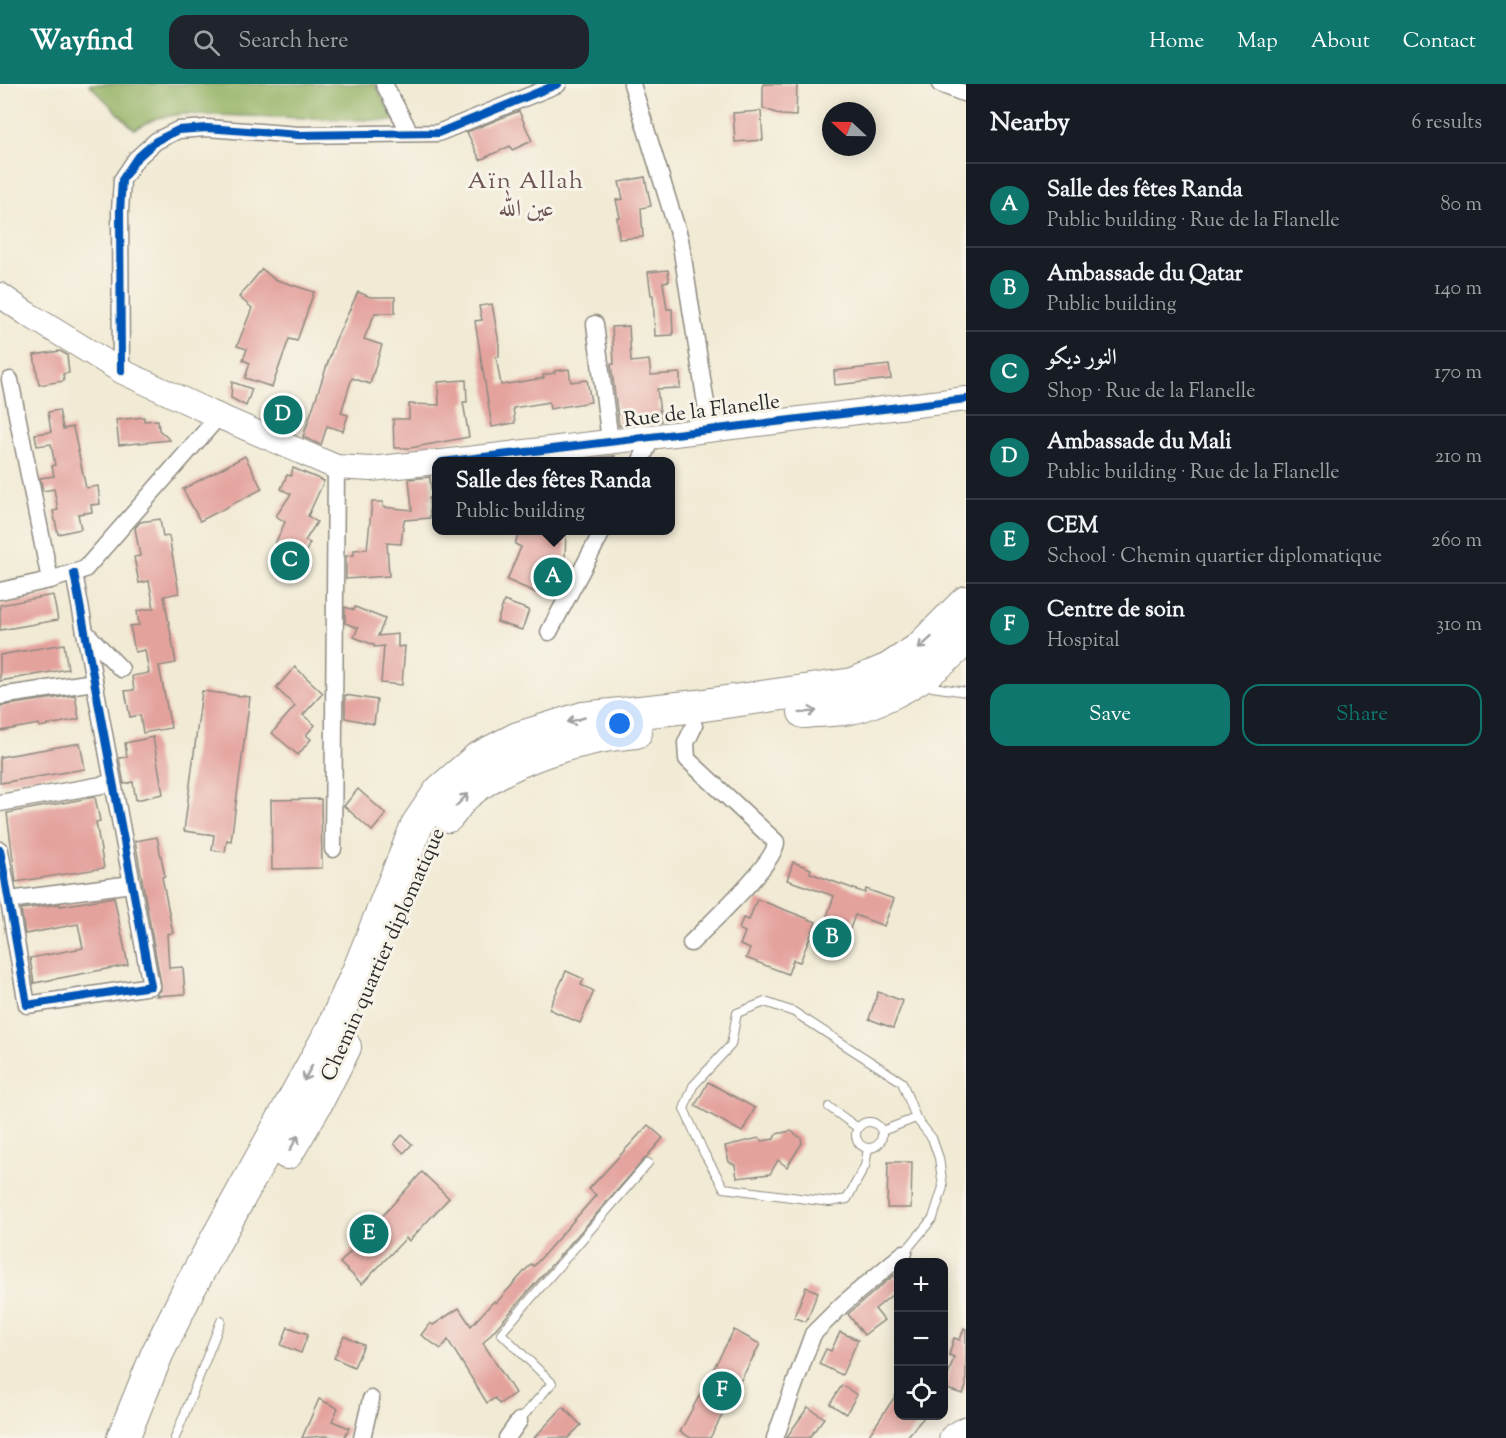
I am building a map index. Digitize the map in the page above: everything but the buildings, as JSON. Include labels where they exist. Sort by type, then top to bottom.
[{"type":"highway","points":[[123,1438],[157,1354],[189,1289],[332,1030],[417,825],[440,791],[477,759],[518,738],[583,718],[697,706],[853,684],[889,669],[920,649],[966,602]]},
{"type":"highway","name":"Chemin quartier diplomatique","points":[[145,1438],[160,1396],[202,1305],[342,1054],[366,1004],[420,867],[440,825],[466,795],[532,755],[568,744],[627,732],[863,705],[903,687],[936,666],[966,636]]},
{"type":"main road","points":[[953,1438],[966,1430]]},
{"type":"street","points":[[384,84],[410,134]]},
{"type":"street","points":[[121,371],[120,211],[122,180],[136,159],[156,141],[178,130],[207,128],[299,135],[438,133],[558,84]]},
{"type":"street","points":[[632,84],[680,239],[710,429]]},
{"type":"street","points":[[940,84],[961,90]]},
{"type":"street","points":[[0,295],[121,371],[336,467],[371,469],[432,462]]},
{"type":"street","points":[[595,324],[610,441]]},
{"type":"street","points":[[10,380],[50,580]]},
{"type":"street","name":"Rue de la Flanelle","points":[[482,457],[966,399]]},
{"type":"street","points":[[0,591],[50,580],[85,569],[219,416]]},
{"type":"street","points":[[642,457],[653,436]]},
{"type":"street","points":[[333,849],[336,467]]},
{"type":"street","points":[[549,632],[601,535]]},
{"type":"street","points":[[0,850],[27,1005],[151,986],[74,573]]},
{"type":"street","points":[[85,632],[121,669]]},
{"type":"street","points":[[0,696],[94,682]]},
{"type":"street","points":[[691,943],[766,865],[776,846],[776,842],[687,759],[686,743],[694,726]]},
{"type":"street","points":[[0,803],[113,783]]},
{"type":"street","points":[[9,900],[132,884]]},
{"type":"street","points":[[775,1438],[813,1334],[843,1304],[904,1253]]},
{"type":"street","points":[[362,1438],[371,1399]]},
{"type":"street","points":[[507,1438],[519,1421]]},
{"type":"lane","points":[[916,678],[932,687],[966,692]]},
{"type":"lane","points":[[868,1148],[865,1166],[847,1199],[829,1202],[724,1188],[704,1153],[684,1110],[693,1086],[731,1045],[737,1013],[765,1002],[794,1012],[902,1082],[916,1118],[932,1138],[939,1158],[943,1187],[933,1218],[904,1253]]},
{"type":"lane","points":[[829,1107],[858,1128]]},
{"type":"lane","points":[[882,1131],[916,1118]]},
{"type":"lane","points":[[864,1122],[877,1124],[882,1131],[880,1143],[872,1148],[857,1141],[858,1128],[864,1122]]},
{"type":"lane","points":[[519,1421],[552,1383],[501,1333],[648,1163]]},
{"type":"lane","points":[[175,1438],[221,1321]]},
{"type":"green space","points":[[89,84],[375,84],[395,121],[182,114],[157,118],[134,129]]},
{"type":"cycle path","points":[[121,371],[120,211],[122,180],[136,159],[156,141],[178,130],[207,128],[299,135],[438,133],[558,84]]},
{"type":"cycle path","points":[[484,457],[966,399]]},
{"type":"cycle path","points":[[0,850],[27,1005],[151,986],[74,573]]},
{"type":"place","name":"Ambassade du Mali","points":[[283,415]]},
{"type":"place","name":"النور ديكو","points":[[290,561]]},
{"type":"place","name":"Salle des fêtes Randa","points":[[553,577]]},
{"type":"place","name":"Ambassade du Qatar","points":[[832,938]]},
{"type":"place","name":"CEM","points":[[369,1234]]},
{"type":"place","name":"Centre de soin","points":[[722,1391]]},
{"type":"district","name":"Aïn Allah عين الله","points":[[526,196]]}]
